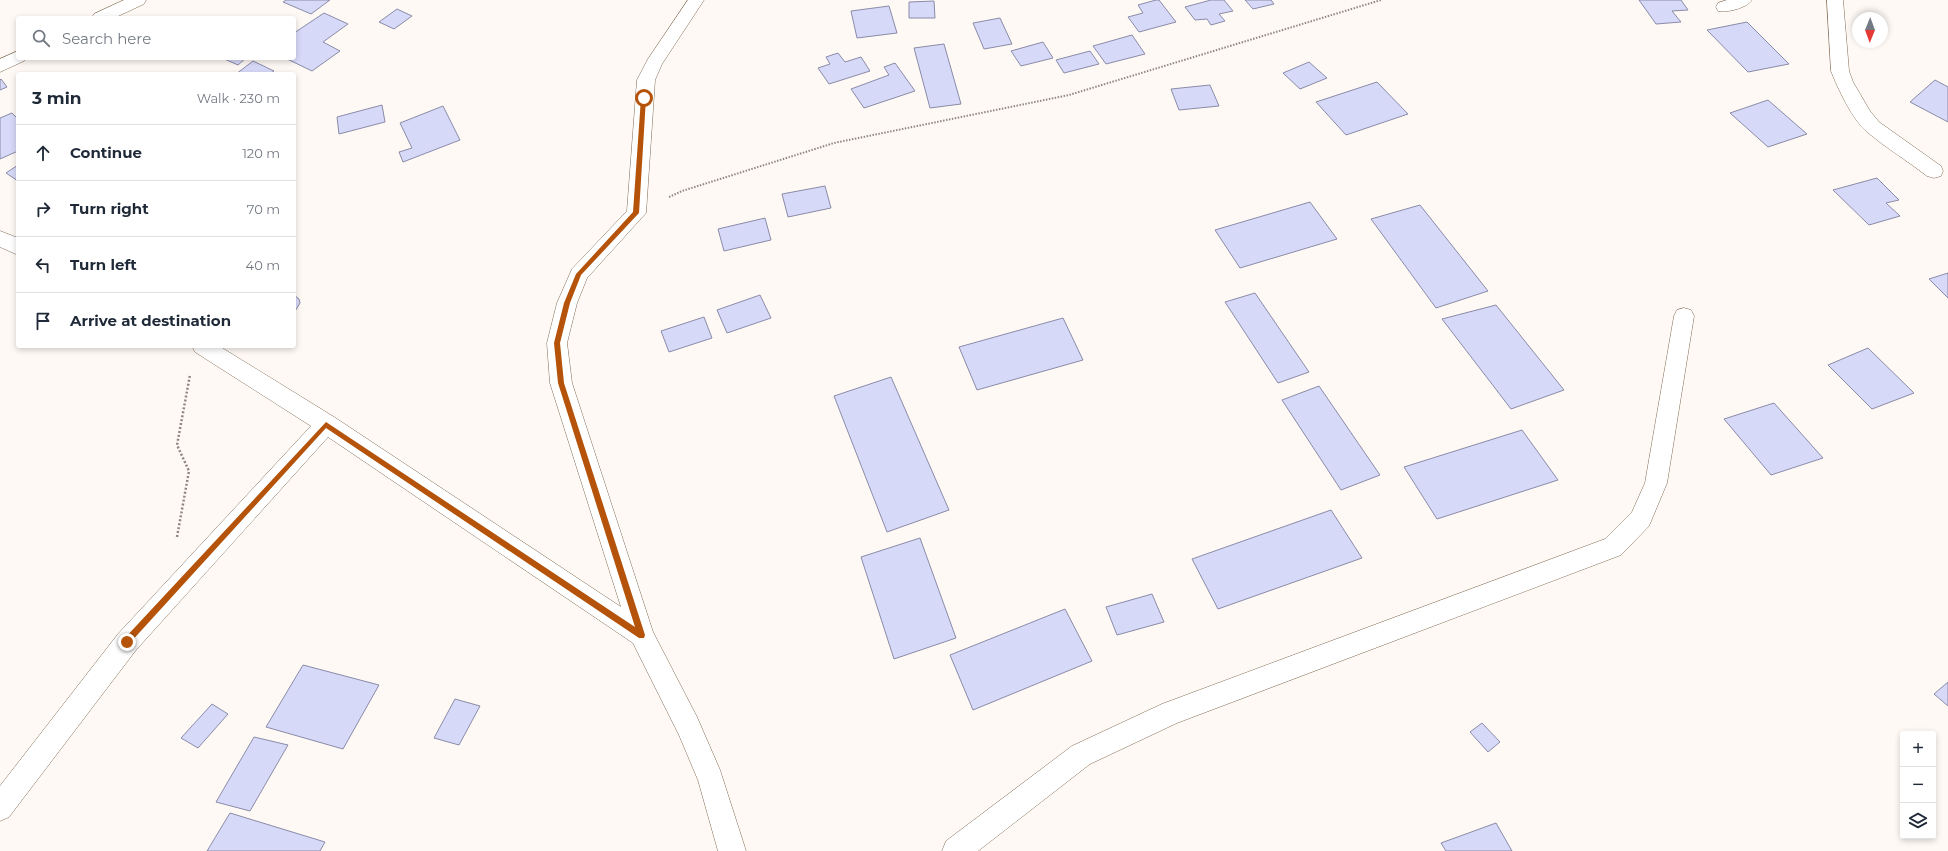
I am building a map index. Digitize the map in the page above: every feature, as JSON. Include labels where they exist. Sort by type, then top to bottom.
[{"type":"street","points":[[104,16],[138,0]]},
{"type":"street","points":[[696,0],[654,63],[646,80],[636,213],[579,274],[567,303],[557,343],[561,383],[642,635],[688,726],[711,779],[732,851]]},
{"type":"street","points":[[1724,7],[1744,0]]},
{"type":"street","points":[[1835,0],[1840,71],[1844,82],[1863,115],[1873,127],[1934,171]]},
{"type":"street","points":[[0,66],[16,58]]},
{"type":"street","points":[[0,238],[16,246]]},
{"type":"street","points":[[956,851],[1081,754],[1164,716],[1613,547],[1641,519],[1656,483],[1684,316]]},
{"type":"street","points":[[205,348],[326,424],[642,635]]},
{"type":"street","points":[[0,808],[127,642],[326,424]]},
{"type":"path","points":[[636,213],[682,191],[834,143],[1069,95],[1381,0]]},
{"type":"path","points":[[177,538],[189,471],[177,445],[191,369]]},
{"type":"building","points":[[286,0],[330,0],[311,14],[283,2]]},
{"type":"building","points":[[1159,0],[1176,22],[1139,32],[1128,17],[1143,13],[1138,5]]},
{"type":"building","points":[[1211,0],[1224,0],[1233,11],[1219,14],[1225,21],[1211,25],[1207,19],[1195,20],[1185,7]]},
{"type":"building","points":[[1245,0],[1271,0],[1274,4],[1253,9]]},
{"type":"building","points":[[1639,0],[1681,0],[1688,10],[1672,11],[1681,22],[1656,24]]},
{"type":"building","points":[[934,1],[935,18],[909,18],[909,2]]},
{"type":"building","points":[[889,6],[897,33],[857,38],[851,11]]},
{"type":"building","points":[[397,9],[412,16],[394,29],[379,22]]},
{"type":"building","points":[[324,13],[348,24],[323,42],[340,51],[312,71],[289,60],[296,60],[296,32]]},
{"type":"building","points":[[1000,18],[1012,44],[984,49],[973,23]]},
{"type":"building","points":[[1747,22],[1789,64],[1748,72],[1707,30]]},
{"type":"building","points":[[1132,35],[1145,54],[1106,64],[1093,46]]},
{"type":"building","points":[[1043,42],[1053,58],[1021,66],[1011,51]]},
{"type":"building","points":[[944,44],[961,104],[930,108],[914,48]]},
{"type":"building","points":[[1090,51],[1099,64],[1064,73],[1056,60]]},
{"type":"building","points":[[838,53],[845,62],[861,57],[870,71],[829,84],[818,68],[830,64],[826,57]]},
{"type":"building","points":[[227,60],[244,60],[238,65]]},
{"type":"building","points":[[253,61],[274,71],[273,72],[239,72]]},
{"type":"building","points":[[1309,62],[1327,78],[1300,89],[1283,73]]},
{"type":"building","points":[[895,63],[915,91],[864,108],[851,89],[889,75],[884,67]]},
{"type":"building","points":[[1,79],[7,87],[0,90],[0,80]]},
{"type":"building","points":[[1935,80],[1948,87],[1948,122],[1910,102]]},
{"type":"building","points":[[1377,82],[1408,114],[1346,135],[1316,102]]},
{"type":"building","points":[[1210,85],[1219,106],[1179,110],[1171,89]]},
{"type":"building","points":[[1768,100],[1807,134],[1768,147],[1730,113]]},
{"type":"building","points":[[382,105],[385,122],[339,134],[337,117]]},
{"type":"building","points":[[443,106],[460,140],[403,162],[399,152],[412,148],[400,123]]},
{"type":"building","points":[[12,113],[16,117],[16,152],[0,159],[0,118]]},
{"type":"building","points":[[16,166],[16,180],[6,173]]},
{"type":"building","points":[[1877,178],[1899,200],[1886,203],[1900,216],[1869,225],[1833,190]]},
{"type":"building","points":[[825,186],[831,208],[788,217],[782,194]]},
{"type":"building","points":[[1310,202],[1337,239],[1240,268],[1215,230]]},
{"type":"building","points":[[1420,205],[1488,291],[1436,308],[1371,219]]},
{"type":"building","points":[[765,218],[771,240],[724,251],[718,229]]},
{"type":"building","points":[[1948,273],[1948,298],[1929,279]]},
{"type":"building","points":[[1255,293],[1309,372],[1278,383],[1225,302]]},
{"type":"building","points":[[760,295],[771,318],[727,333],[717,310]]},
{"type":"building","points":[[296,297],[299,299],[300,303],[296,310]]},
{"type":"building","points":[[1496,305],[1564,390],[1511,409],[1442,319]]},
{"type":"building","points":[[704,317],[712,338],[669,352],[661,331]]},
{"type":"building","points":[[1063,318],[1083,360],[977,390],[959,347]]},
{"type":"building","points":[[1868,348],[1914,393],[1872,409],[1828,365]]},
{"type":"building","points":[[891,377],[949,510],[887,532],[834,396]]},
{"type":"building","points":[[1319,386],[1380,475],[1341,490],[1282,400]]},
{"type":"building","points":[[1774,403],[1823,458],[1771,475],[1724,419]]},
{"type":"building","points":[[1522,430],[1558,480],[1437,519],[1404,467]]},
{"type":"building","points":[[1331,510],[1362,558],[1218,609],[1192,559]]},
{"type":"building","points":[[920,538],[956,638],[894,659],[861,557]]},
{"type":"building","points":[[1152,594],[1164,622],[1117,635],[1106,607]]},
{"type":"building","points":[[1065,609],[1092,661],[973,710],[950,655]]},
{"type":"building","points":[[303,665],[379,685],[343,749],[266,727]]},
{"type":"building","points":[[1948,682],[1948,706],[1934,694]]},
{"type":"building","points":[[455,699],[480,706],[459,745],[434,738]]},
{"type":"building","points":[[212,704],[228,714],[198,748],[181,738]]},
{"type":"building","points":[[1482,723],[1500,742],[1488,752],[1470,732]]},
{"type":"building","points":[[254,737],[288,745],[250,811],[216,802]]},
{"type":"building","points":[[230,813],[325,842],[320,851],[207,851]]},
{"type":"building","points":[[1496,823],[1512,851],[1446,851],[1441,843]]},
{"type":"route","points":[[127,642],[326,424],[642,635],[561,383],[557,343],[567,303],[579,274],[636,213],[644,98]]}]
